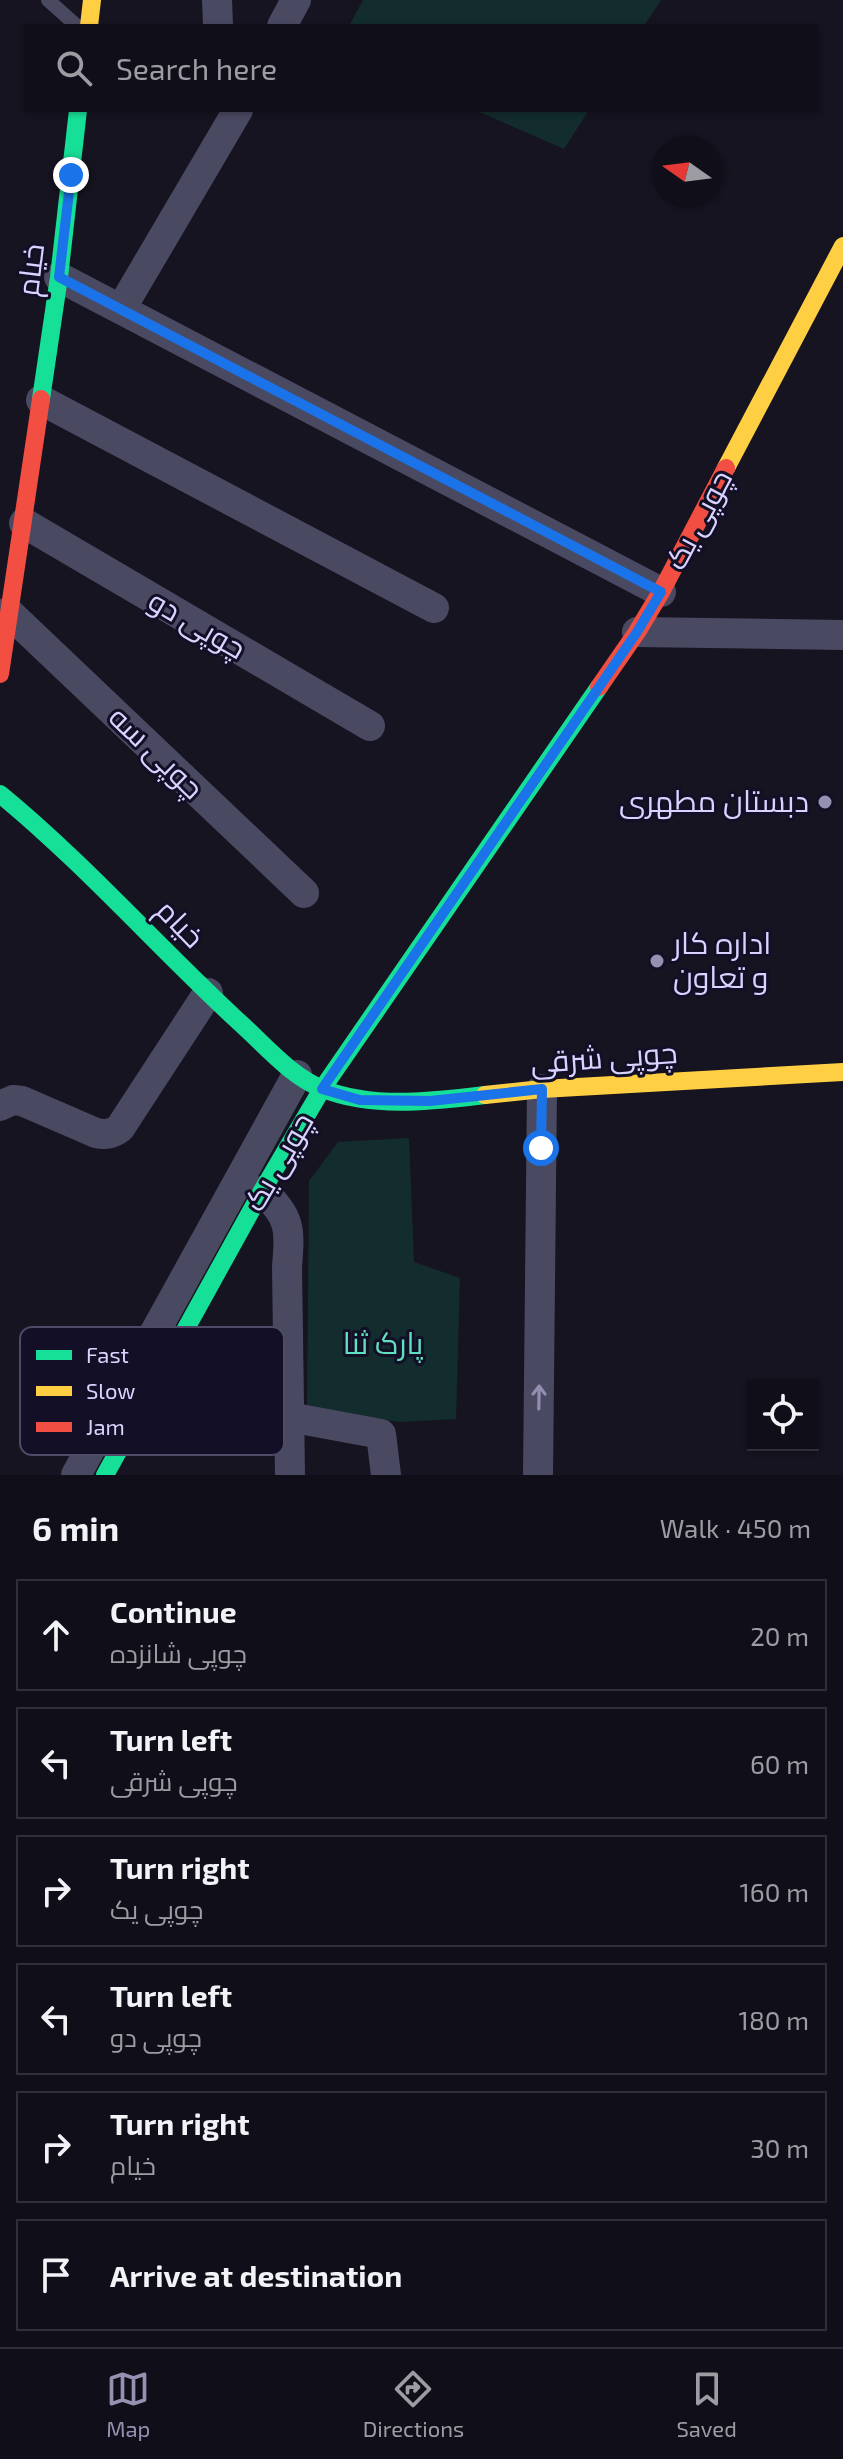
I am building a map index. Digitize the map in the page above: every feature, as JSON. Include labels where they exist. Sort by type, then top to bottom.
[{"type":"street","points":[[89,24],[92,0]]},
{"type":"street","points":[[217,0],[218,24]]},
{"type":"street","points":[[283,24],[296,0]]},
{"type":"street","name":"خیام","points":[[0,674],[59,277],[78,112]]},
{"type":"street","points":[[121,309],[223,124]]},
{"type":"street","name":"چوپی یک","points":[[187,1327],[262,1191],[310,1082],[637,632],[843,246]]},
{"type":"street","points":[[59,277],[661,592]]},
{"type":"street","points":[[41,400],[434,608]]},
{"type":"street","name":"چوپی دو","points":[[24,523],[370,726]]},
{"type":"street","name":"چوپی سه","points":[[8,612],[304,893]]},
{"type":"street","points":[[637,632],[843,635]]},
{"type":"street","name":"خیام","points":[[0,794],[125,909],[208,993],[310,1082]]},
{"type":"street","points":[[0,1106],[13,1100],[22,1101],[96,1133],[114,1133],[208,993]]},
{"type":"street","name":"چوپی شرقی","points":[[310,1082],[360,1100],[430,1101],[542,1089],[843,1072]]},
{"type":"street","points":[[164,1327],[310,1082]]},
{"type":"street","points":[[538,1475],[542,1089]]},
{"type":"street","points":[[262,1191],[277,1204],[286,1218],[290,1238],[287,1267],[290,1475]]},
{"type":"street","points":[[289,1417],[381,1434],[386,1475]]},
{"type":"street","points":[[76,1475],[88,1455]]},
{"type":"street","name":"چوپی یک","points":[[105,1475],[116,1455]]},
{"type":"lane","points":[[48,0],[75,24]]},
{"type":"green space","points":[[363,0],[661,0],[645,24],[350,24]]},
{"type":"green space","points":[[480,112],[588,112],[564,149]]},
{"type":"green space","name":"پارک ثنا","points":[[409,1138],[414,1262],[460,1278],[456,1419],[400,1422],[307,1410],[309,1181],[338,1142]]},
{"type":"traffic: fast","points":[[41,399],[78,112]]},
{"type":"traffic: fast","points":[[187,1327],[322,1089],[599,687]]},
{"type":"traffic: fast","points":[[0,794],[62,848],[208,993],[299,1076],[323,1089],[362,1099],[403,1102],[485,1095]]},
{"type":"traffic: fast","points":[[105,1475],[116,1455]]},
{"type":"traffic: slow","points":[[89,24],[92,0]]},
{"type":"traffic: slow","points":[[726,468],[843,246]]},
{"type":"traffic: slow","points":[[485,1095],[843,1072]]},
{"type":"traffic: jam","points":[[0,674],[41,399]]},
{"type":"traffic: jam","points":[[599,687],[661,592],[726,468]]},
{"type":"place","name":"دبستان مطهری","points":[[825,802]]},
{"type":"place","name":"اداره کار و تعاون","points":[[657,961]]},
{"type":"route","points":[[71,175],[59,277],[661,592],[637,632],[322,1089],[360,1100],[430,1101],[542,1089],[541,1148]]}]
